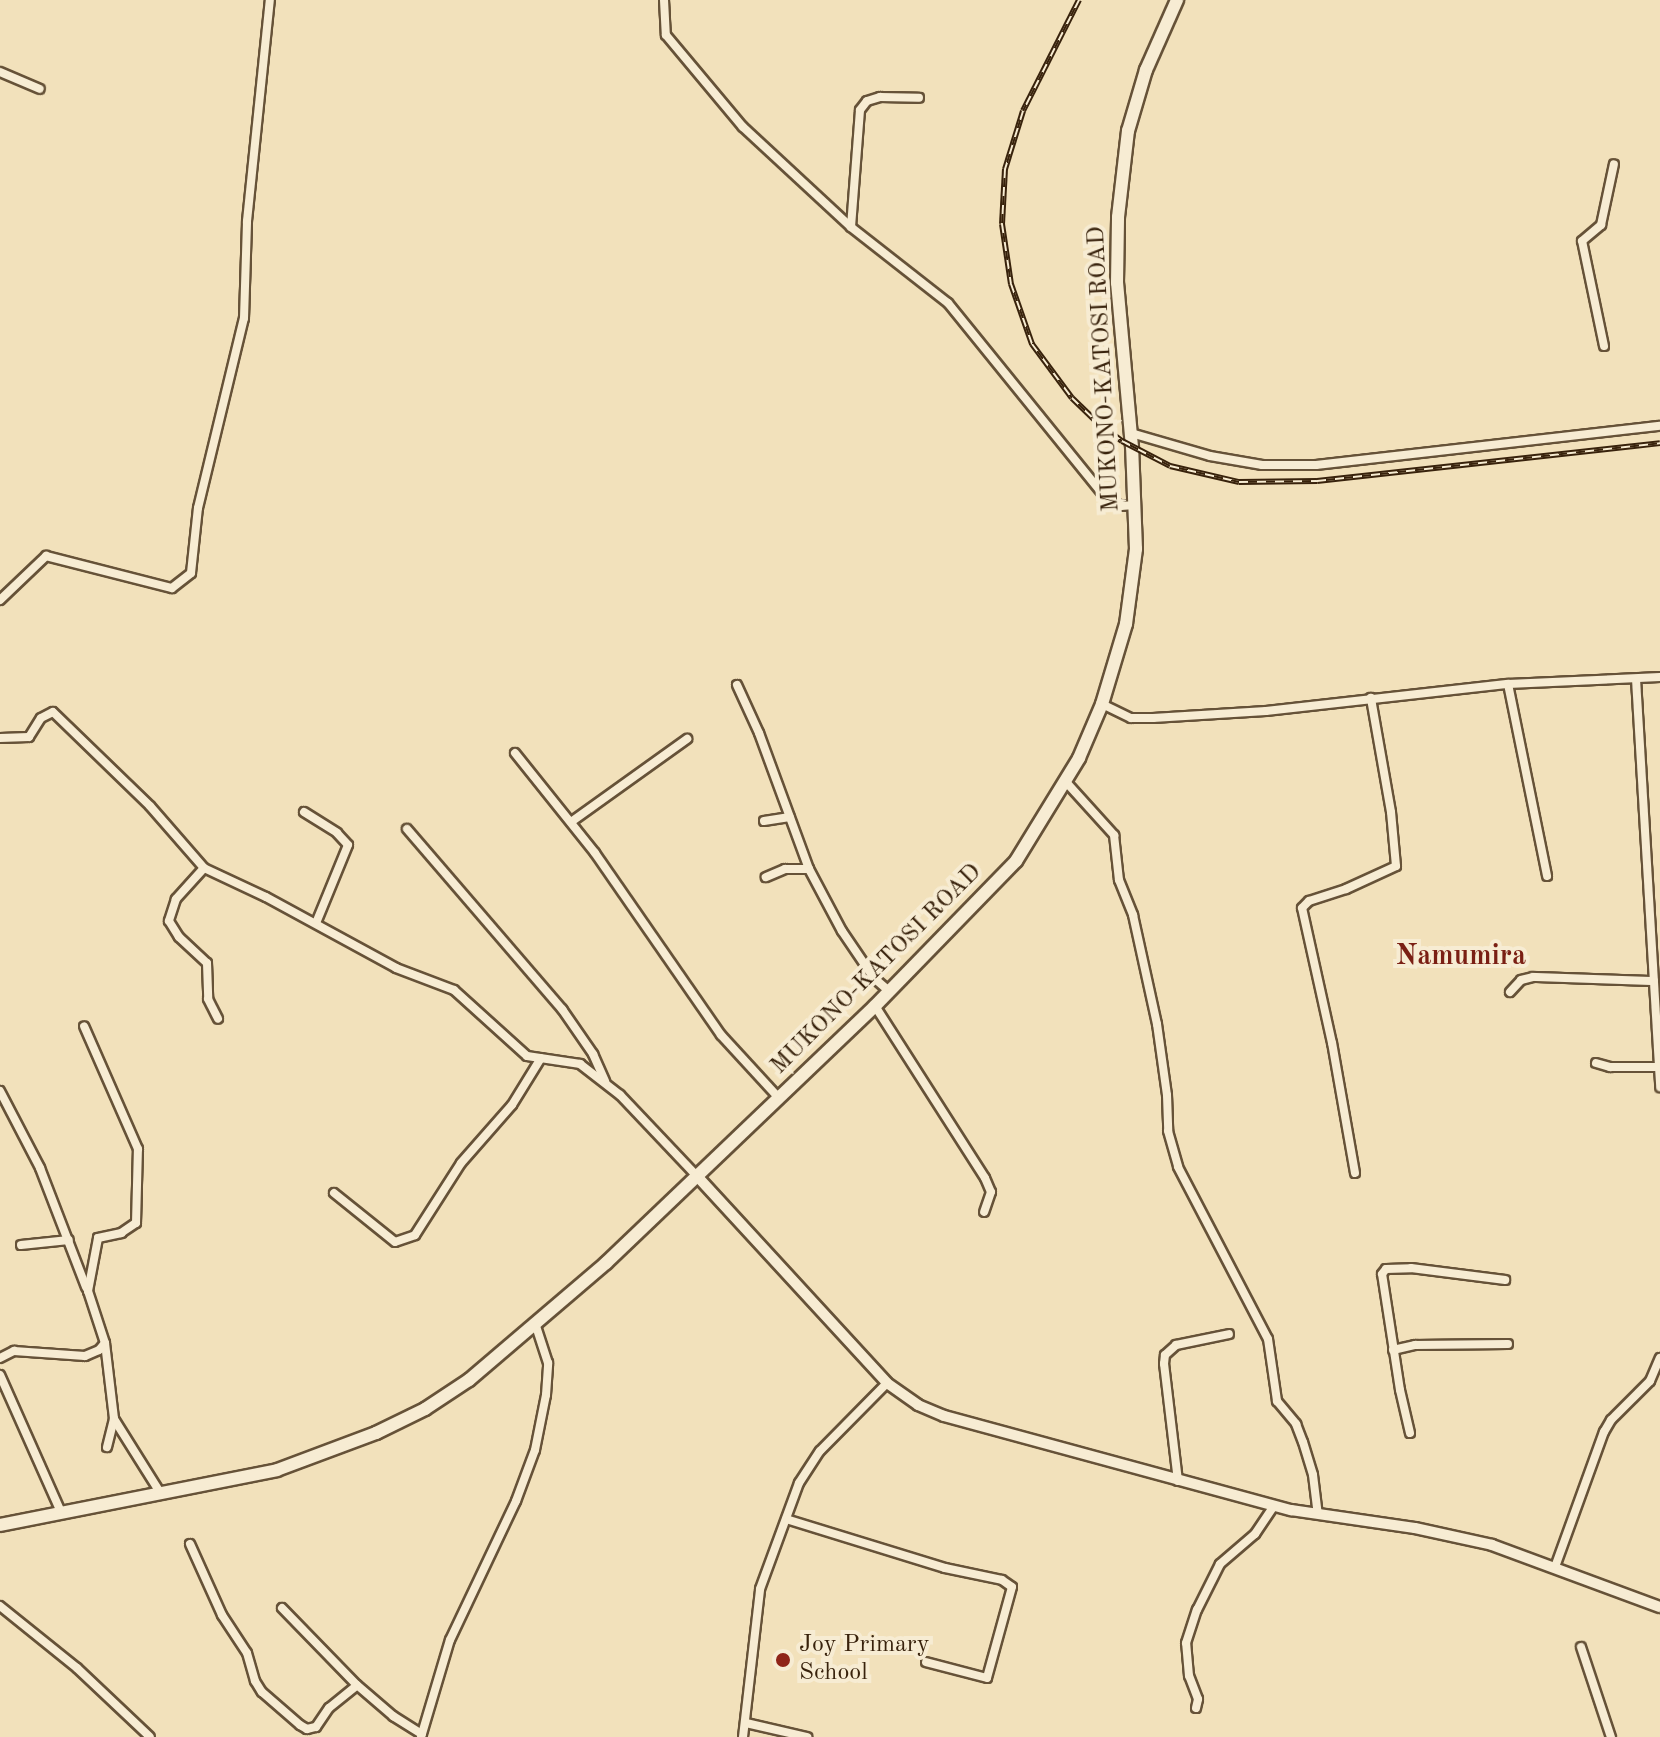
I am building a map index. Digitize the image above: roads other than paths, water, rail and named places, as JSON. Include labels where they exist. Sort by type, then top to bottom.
[{"type":"main road","name":"MUKONO-KATOSI ROAD","points":[[0,1525],[277,1470],[376,1433],[425,1409],[469,1380],[536,1326],[875,1006],[1016,861],[1066,782],[1102,704],[1128,612],[1136,549],[1131,433],[1117,283],[1122,173],[1128,131],[1146,70],[1174,2]]},
{"type":"street","points":[[0,600],[46,556],[172,588],[191,573],[198,508],[244,318],[247,221],[270,0]]},
{"type":"street","points":[[664,0],[666,35],[743,127],[851,227],[948,303],[1105,497],[1121,506],[1135,505]]},
{"type":"street","points":[[0,72],[40,89]]},
{"type":"street","points":[[851,227],[860,110],[867,101],[880,97],[919,98]]},
{"type":"street","points":[[1604,346],[1582,241],[1601,225],[1614,164]]},
{"type":"street","points":[[1131,433],[1210,456],[1262,465],[1316,465],[1660,426]]},
{"type":"street","points":[[1102,704],[1131,718],[1153,718],[1266,711],[1508,684],[1660,677]]},
{"type":"street","points":[[1636,679],[1660,1087]]},
{"type":"street","points":[[1508,684],[1547,876]]},
{"type":"street","points":[[737,685],[809,869],[842,931],[874,978],[889,991]]},
{"type":"street","points":[[1355,1173],[1330,1030],[1302,908],[1309,901],[1346,889],[1396,866],[1371,698]]},
{"type":"street","points":[[0,738],[29,737],[41,718],[53,712],[115,770],[204,868],[316,923],[396,968],[454,990],[527,1056],[580,1064],[607,1085],[696,1175],[887,1383],[911,1401],[944,1416],[1274,1506],[1451,1535],[1555,1567],[1620,1595],[1660,1607]]},
{"type":"street","points":[[571,822],[687,739]]},
{"type":"street","points":[[515,753],[571,822],[721,1035],[779,1098]]},
{"type":"street","points":[[1066,782],[1114,835],[1119,880],[1133,915],[1157,1024],[1168,1131],[1178,1167],[1268,1339],[1277,1401],[1296,1424],[1303,1442],[1313,1475],[1318,1514]]},
{"type":"street","points":[[304,812],[337,833],[348,845],[316,923]]},
{"type":"street","points":[[764,821],[790,817]]},
{"type":"street","points":[[407,829],[562,1009],[593,1054],[607,1085]]},
{"type":"street","points":[[204,868],[176,899],[169,921],[179,937],[207,963],[208,999],[218,1019]]},
{"type":"street","points":[[766,877],[785,869],[809,869]]},
{"type":"street","points":[[1510,992],[1521,980],[1533,977],[1654,981]]},
{"type":"street","points":[[875,1006],[985,1178],[991,1192],[984,1212]]},
{"type":"street","points":[[84,1026],[135,1138],[140,1160],[136,1223],[121,1233],[98,1238],[88,1291]]},
{"type":"street","points":[[334,1193],[395,1242],[415,1235],[461,1163],[512,1105],[541,1058]]},
{"type":"street","points":[[1596,1063],[1610,1067],[1657,1067]]},
{"type":"street","points":[[0,1091],[40,1168],[105,1343],[114,1419],[107,1447]]},
{"type":"street","points":[[21,1245],[69,1240]]},
{"type":"street","points":[[1410,1433],[1382,1274],[1386,1269],[1411,1268],[1505,1280]]},
{"type":"street","points":[[282,1608],[357,1685],[422,1736],[450,1640],[516,1501],[535,1450],[546,1395],[548,1363],[536,1326]]},
{"type":"street","points":[[1178,1481],[1165,1355],[1176,1345],[1229,1334]]},
{"type":"street","points":[[0,1358],[14,1351],[85,1356],[99,1350],[105,1343]]},
{"type":"street","points":[[1393,1350],[1415,1345],[1508,1344]]},
{"type":"street","points":[[1555,1567],[1604,1432],[1611,1420],[1650,1381],[1660,1358]]},
{"type":"street","points":[[0,1375],[62,1514]]},
{"type":"street","points":[[743,1737],[760,1589],[799,1483],[820,1451],[887,1383]]},
{"type":"street","points":[[114,1419],[161,1494]]},
{"type":"street","points":[[1196,1708],[1198,1699],[1189,1676],[1186,1643],[1197,1610],[1220,1564],[1255,1534],[1274,1506]]},
{"type":"street","points":[[786,1519],[945,1568],[1002,1580],[1012,1587],[987,1678],[926,1662]]},
{"type":"street","points":[[190,1544],[222,1615],[247,1653],[255,1681],[290,1717],[307,1729],[316,1727],[329,1708],[357,1685]]},
{"type":"street","points":[[0,1606],[77,1668],[150,1737]]},
{"type":"street","points":[[1581,1647],[1611,1737]]},
{"type":"street","points":[[746,1723],[807,1737]]},
{"type":"railway","points":[[1079,0],[1023,111],[1005,169],[1002,224],[1011,284],[1032,344],[1072,398],[1098,423],[1122,441],[1170,466],[1239,482],[1317,481],[1660,443]]},
{"type":"place","name":"Joy Primary School","points":[[783,1660]]},
{"type":"district","name":"Namumira","points":[[1461,957]]}]
